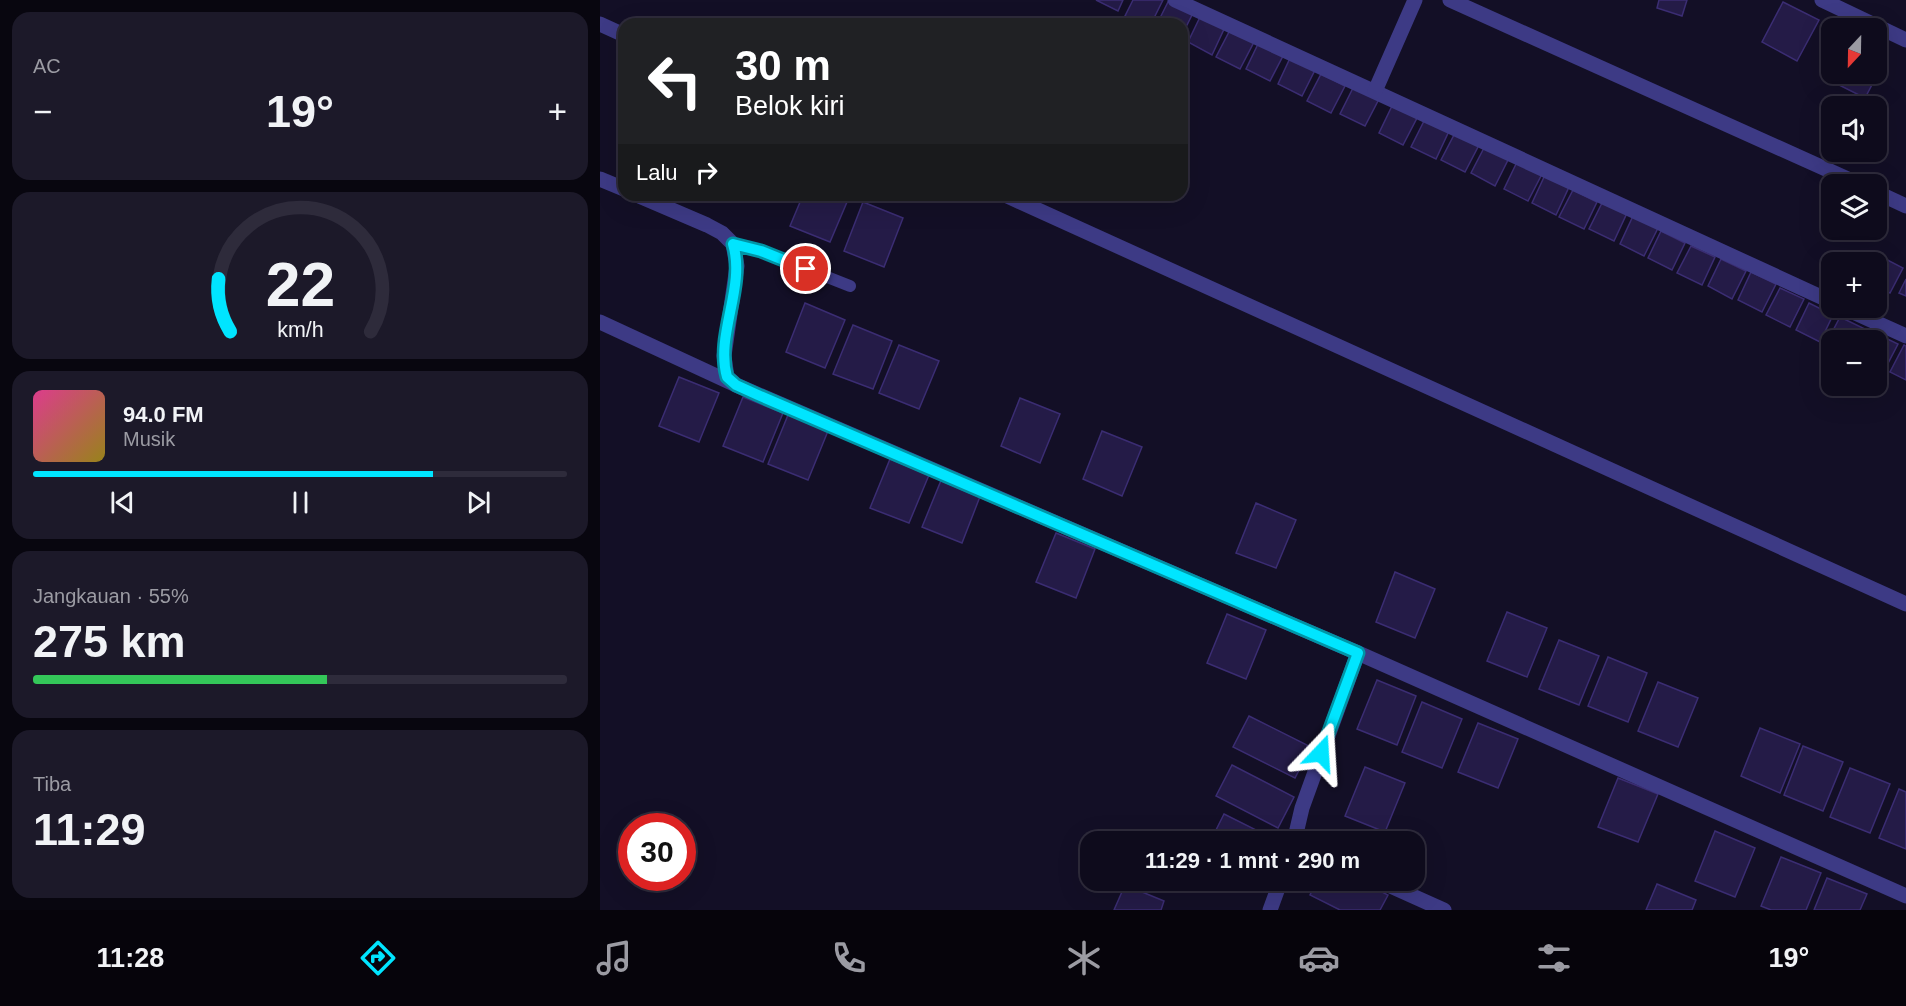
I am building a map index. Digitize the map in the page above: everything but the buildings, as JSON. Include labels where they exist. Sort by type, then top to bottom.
[{"type":"street","points":[[1175,0],[1821,297]]},
{"type":"street","points":[[1375,91],[1415,0]]},
{"type":"street","points":[[1450,0],[1837,174]]},
{"type":"street","points":[[1822,0],[1906,40]]},
{"type":"street","points":[[600,24],[618,32]]},
{"type":"street","points":[[600,179],[618,186]]},
{"type":"street","points":[[1887,197],[1906,206]]},
{"type":"street","points":[[650,201],[722,233],[733,244],[737,266],[724,366],[727,377],[736,385]]},
{"type":"street","points":[[1018,201],[1906,604]]},
{"type":"street","points":[[1866,318],[1906,336]]},
{"type":"street","points":[[600,322],[736,385],[1358,653],[1906,896]]},
{"type":"street","points":[[1297,831],[1302,808],[1358,653]]},
{"type":"street","points":[[1270,910],[1277,891]]},
{"type":"street","points":[[1402,891],[1444,910]]},
{"type":"lane","points":[[733,244],[761,251],[850,286]]},
{"type":"route","points":[[806,269],[761,251],[733,244],[737,266],[724,356],[727,377],[736,385],[758,395],[1358,653],[1321,753]]}]
